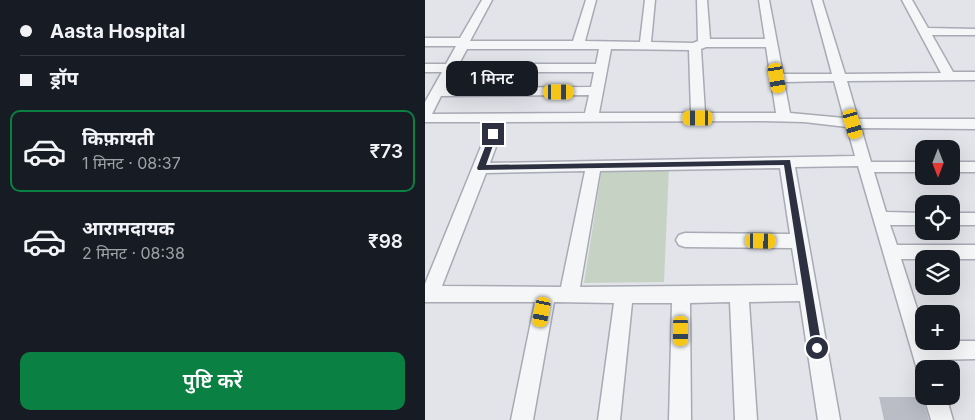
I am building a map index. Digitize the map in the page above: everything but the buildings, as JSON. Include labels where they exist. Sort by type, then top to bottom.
[{"type":"street","points":[[425,114],[487,0],[470,0]]},
{"type":"street","points":[[578,45],[591,0]]},
{"type":"street","points":[[645,46],[650,0]]},
{"type":"street","points":[[698,118],[702,0]]},
{"type":"street","points":[[764,0],[784,117]]},
{"type":"street","points":[[817,0],[923,360],[975,350]]},
{"type":"street","points":[[907,0],[949,76]]},
{"type":"street","points":[[924,31],[975,32]]},
{"type":"street","points":[[425,42],[645,46],[771,43]]},
{"type":"street","points":[[502,92],[518,45]]},
{"type":"street","points":[[591,118],[606,45]]},
{"type":"street","points":[[425,68],[449,68]]},
{"type":"street","points":[[510,68],[601,68]]},
{"type":"street","points":[[777,78],[975,76]]},
{"type":"street","points":[[437,92],[597,91]]},
{"type":"street","points":[[425,118],[784,117],[853,124],[975,124]]},
{"type":"street","points":[[500,118],[481,168],[427,294],[681,295],[808,293]]},
{"type":"street","points":[[481,168],[787,162],[915,167]]},
{"type":"street","points":[[787,162],[829,420]]},
{"type":"street","points":[[569,294],[594,165]]},
{"type":"street","points":[[960,167],[975,167]]},
{"type":"street","points":[[880,218],[915,219]]},
{"type":"street","points":[[960,219],[975,219]]},
{"type":"street","points":[[685,240],[799,242]]},
{"type":"street","points":[[891,252],[975,252]]},
{"type":"street","points":[[522,420],[546,294]]},
{"type":"street","points":[[739,294],[746,420]]},
{"type":"street","points":[[609,420],[624,295]]},
{"type":"street","points":[[680,420],[681,295]]},
{"type":"street","points":[[938,405],[942,420]]},
{"type":"green space","points":[[669,167],[664,282],[584,283],[602,168]]},
{"type":"route","points":[[493,134],[481,168],[787,162],[817,348]]}]
